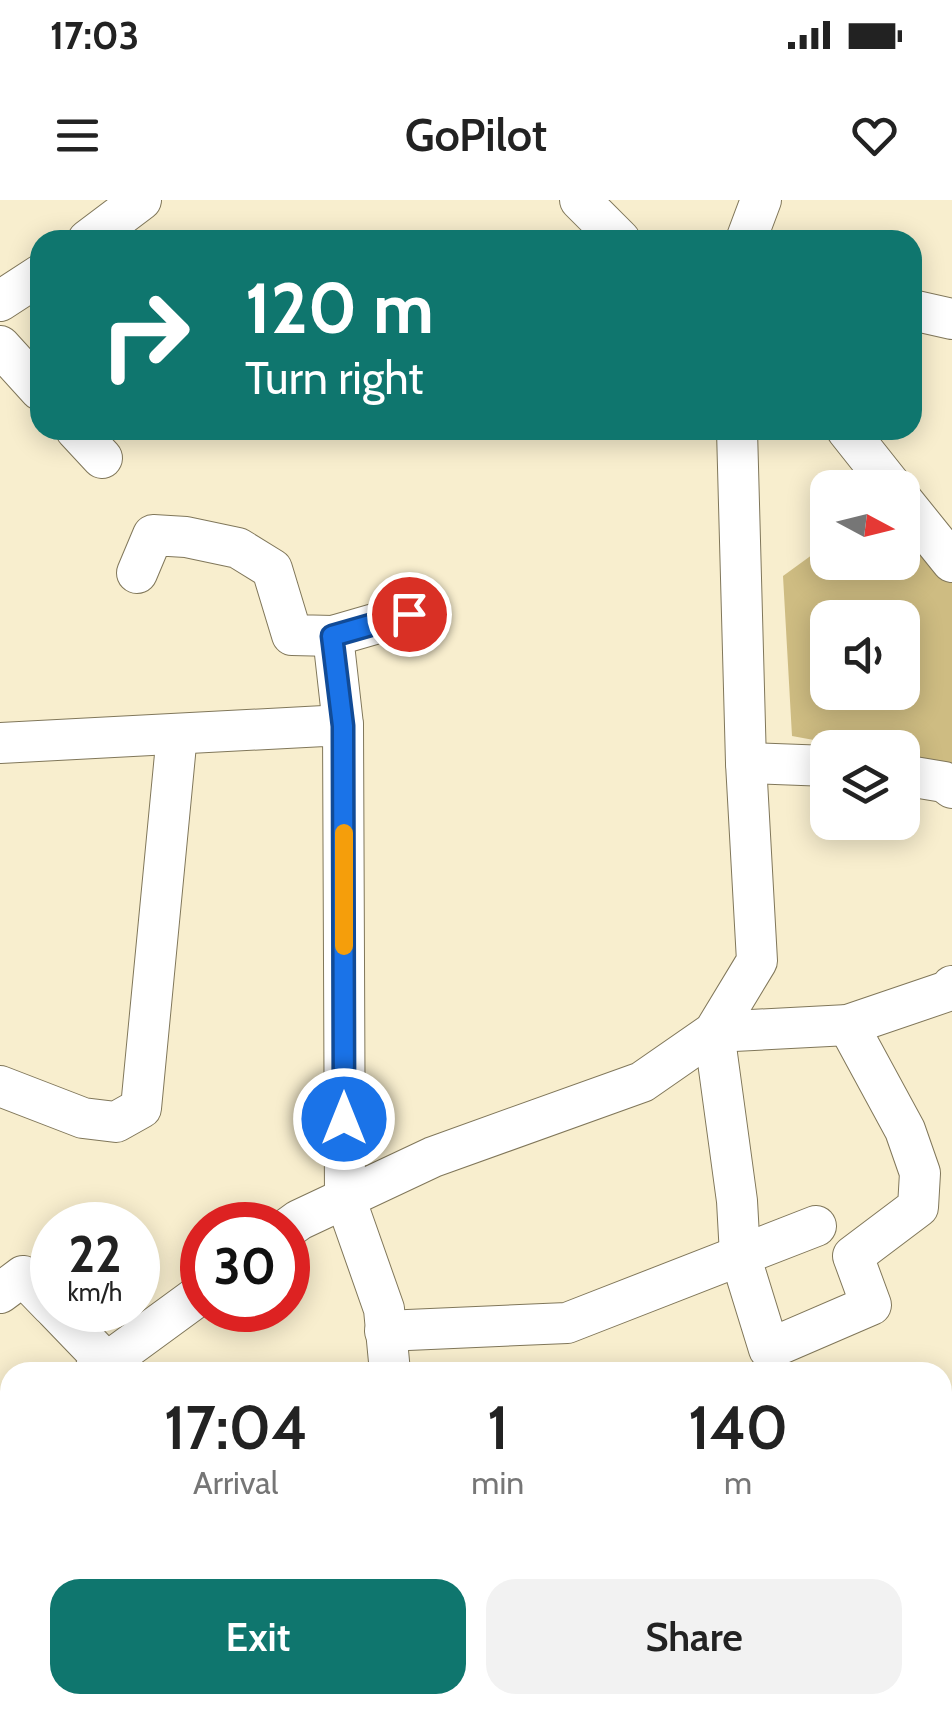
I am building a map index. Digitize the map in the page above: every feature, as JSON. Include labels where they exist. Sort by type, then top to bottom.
[{"type":"street","points":[[101,230],[141,200]]},
{"type":"street","points":[[580,200],[610,230]]},
{"type":"street","points":[[750,230],[761,200]]},
{"type":"street","points":[[0,301],[30,281]]},
{"type":"street","points":[[922,312],[952,318]]},
{"type":"street","points":[[0,346],[30,379]]},
{"type":"street","points":[[310,1216],[433,1157],[642,1082],[714,1032],[757,961],[746,763],[737,440]]},
{"type":"street","points":[[855,440],[879,470]]},
{"type":"street","points":[[920,522],[952,562]]},
{"type":"street","points":[[136,572],[153,535],[186,537],[238,548],[272,570],[292,635],[332,636],[409,614]]},
{"type":"street","points":[[332,636],[343,726],[345,1198],[384,1309],[389,1362]]},
{"type":"street","points":[[0,743],[343,726]]},
{"type":"street","points":[[0,1086],[83,1118],[116,1122],[142,1108],[177,734]]},
{"type":"street","points":[[746,763],[810,765]]},
{"type":"street","points":[[920,777],[944,782],[952,788]]},
{"type":"street","points":[[714,1032],[848,1025],[952,986]]},
{"type":"street","points":[[714,1032],[737,1201],[740,1255],[770,1349],[870,1305],[853,1256],[918,1207],[920,1174],[905,1130],[848,1025]]},
{"type":"street","points":[[386,1331],[567,1323],[816,1226]]},
{"type":"street","points":[[0,1292],[23,1276],[30,1283]]},
{"type":"street","points":[[109,1362],[180,1309]]},
{"type":"street","points":[[73,1332],[96,1362]]},
{"type":"shaded area","points":[[920,549],[952,580],[952,767],[920,760],[920,730],[810,730],[810,739],[792,736],[783,576],[810,556],[810,580],[920,580]]},
{"type":"slow traffic","points":[[344,833],[344,946]]},
{"type":"route","points":[[344,1119],[343,726],[332,636],[409,614]]}]
